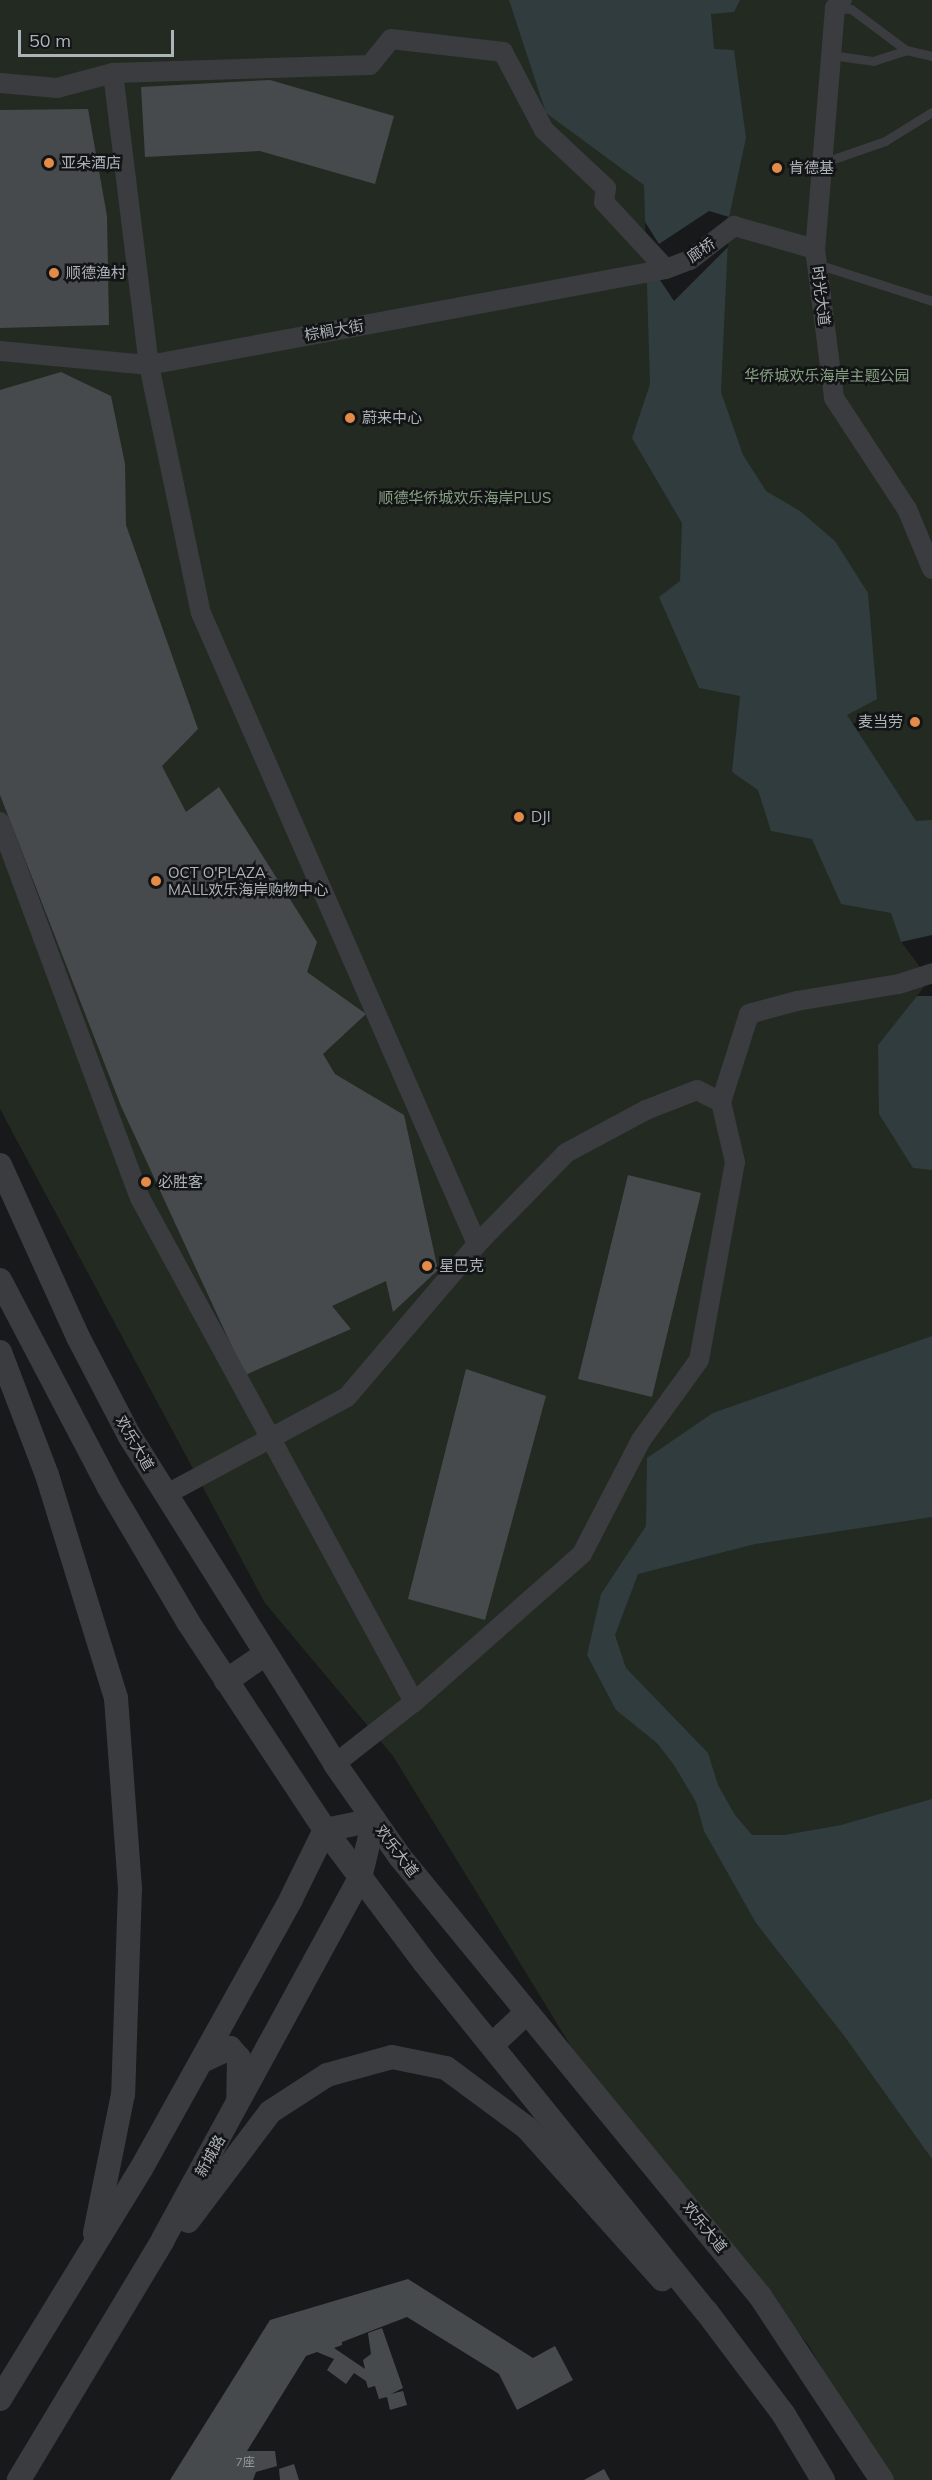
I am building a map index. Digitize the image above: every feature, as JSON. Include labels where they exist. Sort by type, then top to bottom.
[{"type":"street","name":"时光大道","points":[[838,4],[831,55],[816,257],[834,399],[908,509],[932,569]]},
{"type":"street","points":[[0,83],[57,88],[113,74],[370,65],[391,39],[503,52],[544,130],[606,188],[604,202],[666,269]]},
{"type":"street","points":[[113,74],[148,365],[201,613],[477,1244]]},
{"type":"street","name":"廊桥","points":[[666,269],[690,260],[734,226],[816,257]]},
{"type":"street","name":"棕榈大街","points":[[0,351],[148,365],[666,269]]},
{"type":"street","points":[[0,822],[140,1198],[273,1437],[414,1702]]},
{"type":"street","points":[[335,1764],[414,1702],[582,1554],[641,1440],[699,1360],[735,1162],[721,1102],[749,1014],[797,1001],[899,984],[909,978],[932,973]]},
{"type":"street","points":[[165,1495],[347,1396],[477,1244],[566,1153],[646,1110],[697,1090],[721,1102]]},
{"type":"street","name":"欢乐大道","points":[[0,1165],[78,1336],[165,1495],[335,1764],[374,1820],[526,2013],[760,2296],[882,2480]]},
{"type":"street","points":[[0,1280],[108,1486],[226,1681],[325,1830],[360,1878],[492,2045],[692,2293],[759,2382],[824,2480]]},
{"type":"street","points":[[0,1352],[47,1475],[116,1698],[130,1888],[123,2094],[93,2247]]},
{"type":"street","points":[[226,1681],[264,1655]]},
{"type":"street","points":[[325,1830],[374,1820]]},
{"type":"street","name":"新城路","points":[[19,2480],[129,2300],[360,1878],[374,1820]]},
{"type":"street","points":[[0,2399],[93,2247],[202,2061],[325,1830]]},
{"type":"street","points":[[492,2045],[526,2013]]},
{"type":"street","points":[[202,2061],[230,2048],[239,2058],[237,2106]]},
{"type":"street","points":[[129,2300],[270,2112],[327,2075],[392,2057],[446,2068],[527,2128],[759,2382]]},
{"type":"lane","points":[[838,4],[851,9],[906,50],[932,56]]},
{"type":"lane","points":[[831,55],[873,61],[906,50]]},
{"type":"lane","points":[[822,163],[885,141],[932,112]]},
{"type":"lane","points":[[816,257],[932,302]]},
{"type":"green space","name":"顺德华侨城欢乐海岸PLUS","points":[[0,0],[932,0],[932,2480],[887,2480],[809,2346],[572,2048],[393,1756],[265,1603],[0,1109]]},
{"type":"shaded area","points":[[509,0],[740,0],[734,12],[711,14],[714,49],[734,50],[746,138],[729,217],[721,392],[743,455],[766,491],[800,511],[835,541],[868,593],[877,699],[847,715],[916,821],[932,820],[932,1170],[913,1168],[879,1114],[878,1045],[929,981],[901,942],[891,913],[841,904],[812,839],[771,831],[758,790],[732,772],[740,696],[699,688],[659,597],[680,581],[682,523],[632,438],[650,384],[644,185],[546,113]]},
{"type":"shaded area","points":[[932,1336],[932,1517],[755,1544],[638,1574],[615,1635],[626,1668],[708,1753],[718,1785],[735,1815],[752,1835],[785,1835],[841,1825],[932,1799],[932,2159],[845,2037],[756,1923],[704,1831],[696,1802],[674,1765],[657,1743],[616,1710],[587,1655],[601,1594],[646,1526],[647,1458],[713,1413]]},
{"type":"pier","points":[[709,211],[729,217],[728,247],[674,301],[646,259],[645,222],[659,244]]},
{"type":"pier","points":[[932,935],[932,996],[917,996],[929,980],[901,942]]},
{"type":"building","points":[[270,80],[394,116],[375,184],[260,151],[145,157],[141,87]]},
{"type":"building","points":[[88,109],[107,216],[109,325],[0,328],[0,110]]},
{"type":"building","name":"OCT O'PLAZA MALL欢乐海岸购物中心","points":[[61,372],[111,396],[125,464],[126,525],[198,729],[162,766],[186,812],[219,787],[317,942],[307,972],[366,1014],[323,1054],[335,1074],[404,1115],[438,1270],[393,1312],[386,1281],[332,1306],[351,1329],[245,1375],[121,1106],[0,795],[0,390]]},
{"type":"building","points":[[628,1175],[701,1193],[652,1397],[578,1379]]},
{"type":"building","points":[[466,1369],[546,1396],[485,1620],[408,1599]]},
{"type":"building","points":[[408,2279],[533,2358],[555,2346],[573,2380],[517,2410],[499,2374],[407,2317],[342,2342],[342,2345],[334,2348],[365,2369],[363,2360],[371,2354],[368,2333],[382,2328],[403,2388],[391,2394],[403,2391],[407,2405],[390,2410],[387,2397],[379,2399],[375,2386],[368,2388],[366,2381],[354,2373],[346,2384],[327,2370],[334,2359],[317,2352],[306,2356],[247,2451],[275,2451],[277,2466],[256,2472],[253,2480],[170,2480],[270,2320]]},
{"type":"building","points":[[294,2464],[299,2480],[280,2480],[279,2469]]},
{"type":"building","points":[[604,2469],[610,2480],[584,2480]]},
{"type":"place","name":"亚朵酒店","points":[[49,163]]},
{"type":"place","name":"肯德基","points":[[777,168]]},
{"type":"place","name":"顺德渔村","points":[[54,273]]},
{"type":"place","name":"蔚来中心","points":[[350,418]]},
{"type":"place","name":"麦当劳","points":[[915,722]]},
{"type":"place","name":"DJI","points":[[519,817]]},
{"type":"place","name":"OCT O'PLAZA MALL欢乐海岸购物中心","points":[[156,881]]},
{"type":"place","name":"必胜客","points":[[146,1182]]},
{"type":"place","name":"星巴克","points":[[427,1266]]},
{"type":"park label","name":"华侨城欢乐海岸主题公园","points":[[827,376]]}]
